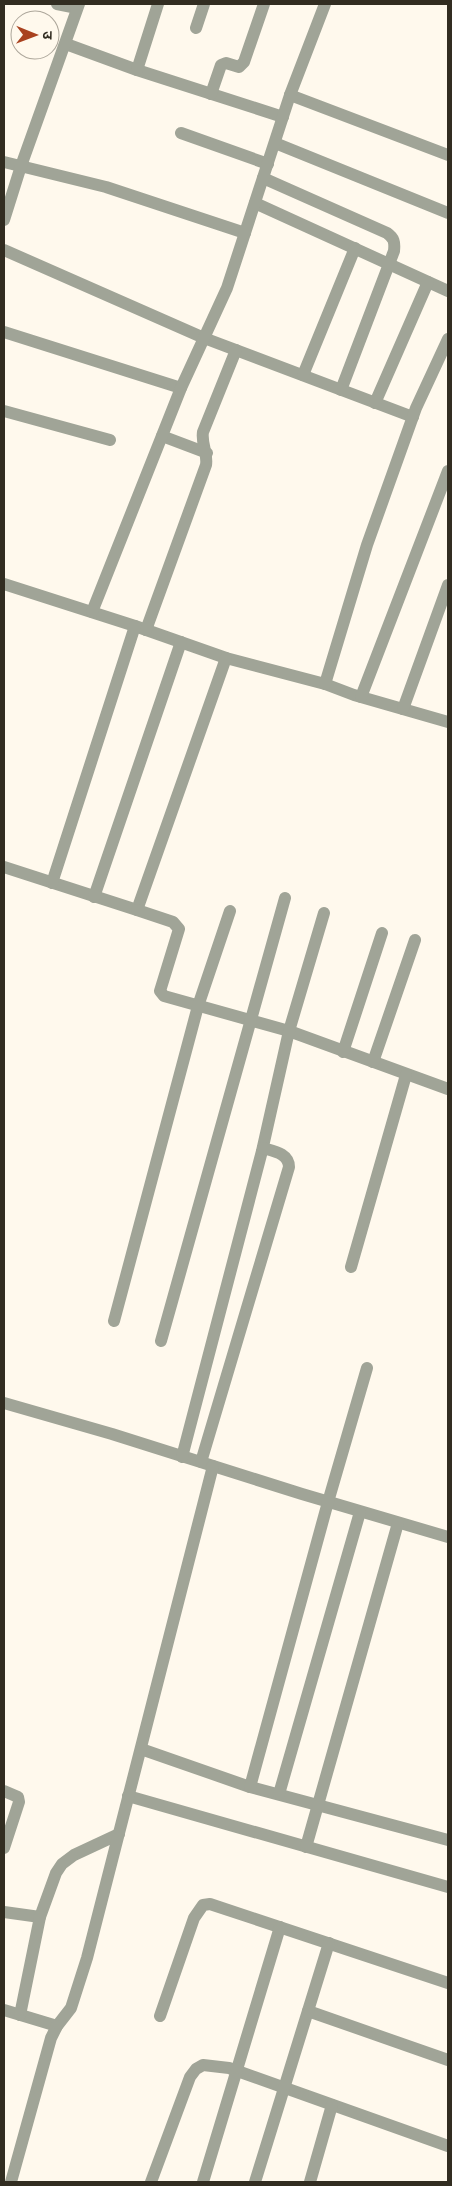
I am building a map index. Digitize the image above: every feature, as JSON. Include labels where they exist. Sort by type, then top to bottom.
[{"type":"street","points":[[4,220],[20,166],[66,44],[78,6],[57,4]]},
{"type":"street","points":[[136,70],[158,4]]},
{"type":"street","points":[[196,28],[204,4]]},
{"type":"street","points":[[211,94],[220,65],[226,64],[239,67],[244,62],[264,4]]},
{"type":"street","points":[[92,612],[182,388],[227,288],[290,95],[325,4]]},
{"type":"street","points":[[66,44],[136,70],[283,117]]},
{"type":"street","points":[[290,95],[448,155]]},
{"type":"street","points":[[181,133],[268,164]]},
{"type":"street","points":[[274,143],[448,213]]},
{"type":"street","points":[[4,162],[106,188],[245,233]]},
{"type":"street","points":[[263,178],[387,233],[395,243],[389,264],[341,390]]},
{"type":"street","points":[[255,203],[448,291]]},
{"type":"street","points":[[303,375],[355,248]]},
{"type":"street","points":[[4,250],[204,338],[413,416]]},
{"type":"street","points":[[375,403],[428,282]]},
{"type":"street","points":[[4,332],[182,388]]},
{"type":"street","points":[[325,684],[366,545],[413,416],[448,339]]},
{"type":"street","points":[[52,883],[140,628],[206,465],[207,453],[203,446],[203,432],[236,350]]},
{"type":"street","points":[[4,411],[110,440]]},
{"type":"street","points":[[162,436],[207,453]]},
{"type":"street","points":[[361,697],[448,471]]},
{"type":"street","points":[[4,584],[226,658],[325,684],[361,697],[448,722]]},
{"type":"street","points":[[403,709],[448,585]]},
{"type":"street","points":[[94,897],[181,642]]},
{"type":"street","points":[[137,910],[226,658]]},
{"type":"street","points":[[4,867],[177,924],[178,934],[160,991],[164,996],[289,1032],[448,1090]]},
{"type":"street","points":[[161,1342],[285,898]]},
{"type":"street","points":[[114,1321],[198,1006],[230,911]]},
{"type":"street","points":[[182,1456],[263,1148],[289,1032],[324,913]]},
{"type":"street","points":[[343,1052],[382,933]]},
{"type":"street","points":[[373,1062],[415,940]]},
{"type":"street","points":[[351,1267],[406,1075]]},
{"type":"street","points":[[11,2182],[51,2038],[57,2026],[71,2008],[75,1996],[141,1749],[207,1464],[288,1167],[287,1158],[282,1154],[263,1148]]},
{"type":"street","points":[[250,1787],[328,1502],[367,1368]]},
{"type":"street","points":[[4,1404],[112,1434],[448,1538]]},
{"type":"street","points":[[279,1794],[360,1512]]},
{"type":"street","points":[[306,1847],[398,1522]]},
{"type":"street","points":[[141,1749],[250,1787],[448,1840]]},
{"type":"street","points":[[4,1791],[18,1797],[19,1802],[4,1848]]},
{"type":"street","points":[[128,1796],[448,1887]]},
{"type":"street","points":[[20,2015],[40,1917],[56,1873],[62,1864],[74,1855],[119,1834]]},
{"type":"street","points":[[160,2016],[194,1918],[203,1905],[210,1904],[448,1983]]},
{"type":"street","points":[[4,1912],[40,1917]]},
{"type":"street","points":[[203,2182],[235,2070],[280,1927]]},
{"type":"street","points":[[255,2182],[329,1943]]},
{"type":"street","points":[[4,2010],[57,2026]]},
{"type":"street","points":[[308,2011],[448,2060]]},
{"type":"street","points":[[151,2182],[190,2077],[203,2064],[212,2064],[235,2070],[448,2146]]},
{"type":"street","points":[[310,2182],[332,2105]]}]
